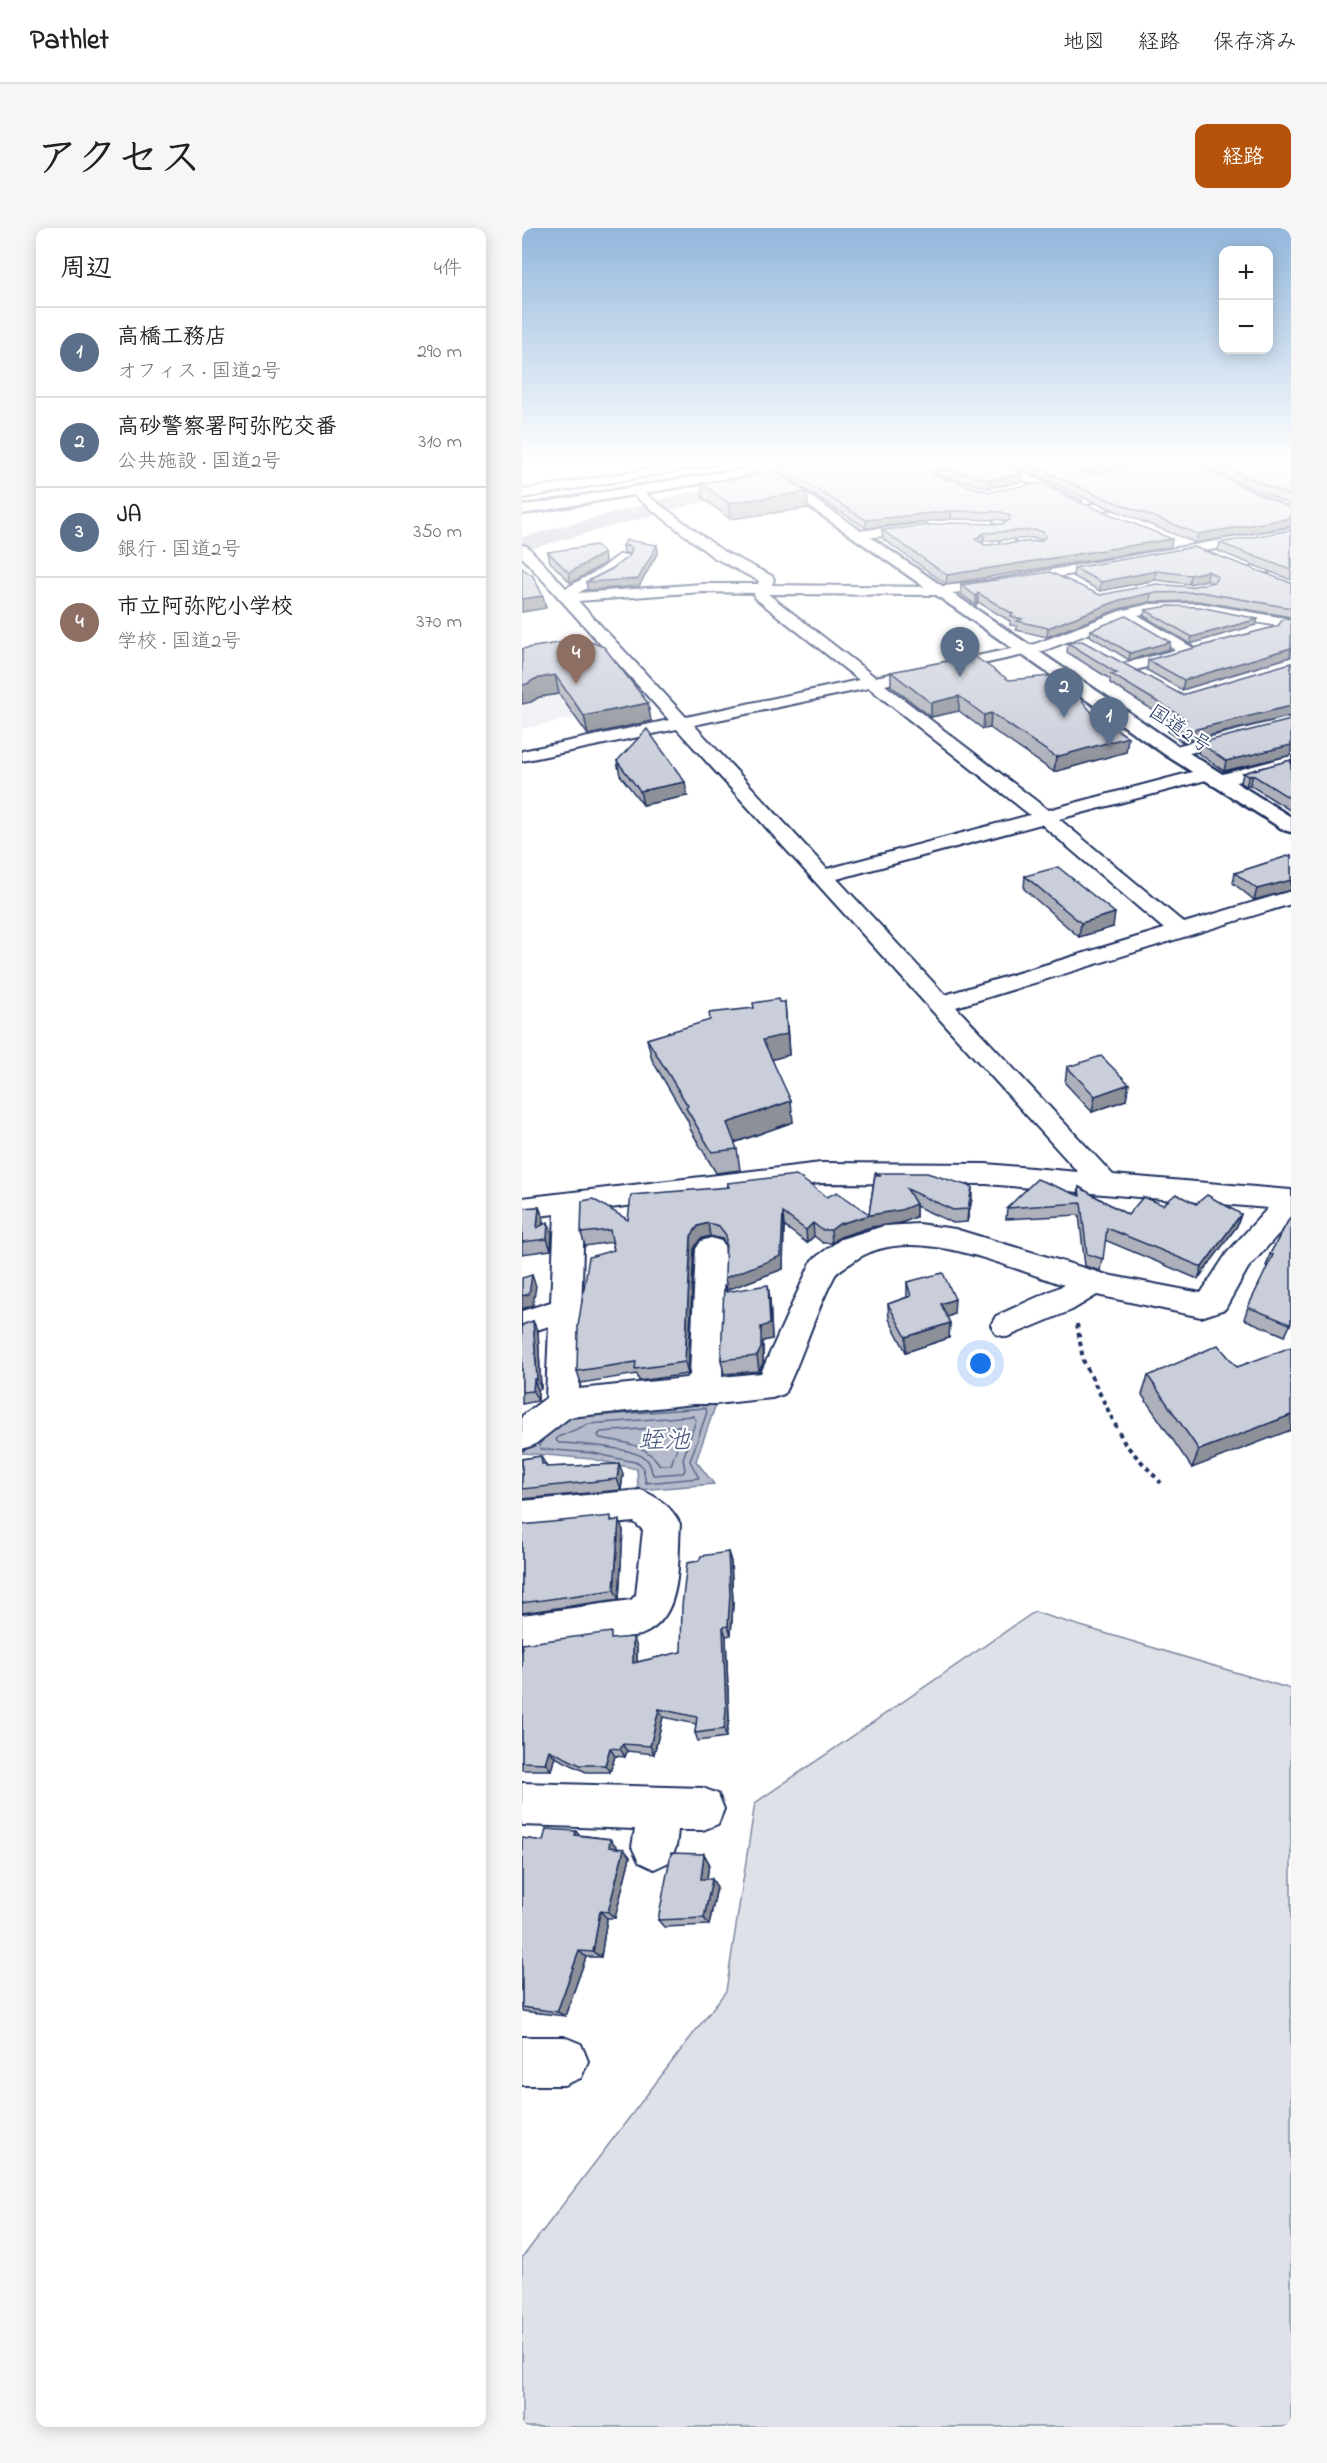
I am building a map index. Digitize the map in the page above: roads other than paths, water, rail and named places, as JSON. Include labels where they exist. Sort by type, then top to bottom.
[{"type":"main road","name":"国道2号","points":[[897,564],[1174,752],[1289,824]]},
{"type":"street","points":[[535,564],[1104,1183]]},
{"type":"street","points":[[564,596],[617,564]]},
{"type":"street","points":[[737,564],[767,579],[760,595],[1044,817],[1179,930]]},
{"type":"street","points":[[564,596],[702,588],[761,591],[937,591],[1115,564]]},
{"type":"street","points":[[1276,581],[1249,569],[1287,564]]},
{"type":"street","points":[[1053,574],[1071,584]]},
{"type":"street","points":[[522,756],[1026,650],[1076,637],[1097,624],[1125,614],[1168,606],[1192,605],[1283,622]]},
{"type":"street","points":[[1125,614],[1189,652]]},
{"type":"street","points":[[1250,635],[1270,630],[1283,622]]},
{"type":"street","points":[[1076,637],[1093,647]]},
{"type":"street","points":[[1128,667],[1209,646]]},
{"type":"street","points":[[1111,657],[1145,677]]},
{"type":"street","points":[[1174,752],[1291,722]]},
{"type":"street","points":[[824,876],[1044,817],[1212,777],[1291,761]]},
{"type":"street","points":[[940,1004],[1291,897]]},
{"type":"street","points":[[522,1208],[821,1173],[986,1174],[1291,1201]]},
{"type":"street","points":[[522,1435],[562,1404],[772,1385],[823,1268],[837,1253],[858,1244],[882,1237],[918,1236],[970,1242],[1083,1290],[1201,1305],[1214,1301],[1220,1287],[1254,1240],[1291,1201]]},
{"type":"street","points":[[562,1404],[570,1203]]},
{"type":"street","points":[[693,1391],[706,1382],[711,1249]]},
{"type":"street","points":[[1007,1325],[1083,1290]]},
{"type":"street","points":[[522,1323],[566,1308]]},
{"type":"street","points":[[522,1517],[641,1506],[662,1524],[654,1603],[641,1617],[522,1633]]},
{"type":"street","points":[[522,1804],[657,1828],[703,1809]]},
{"type":"water","name":"蛭池","points":[[717,1401],[696,1461],[714,1484],[638,1490],[637,1469],[592,1459],[522,1453],[547,1427],[585,1411]]},
{"type":"place","name":"JA","points":[[960,677]]},
{"type":"place","name":"市立阿弥陀小学校","points":[[576,684]]},
{"type":"place","name":"高砂警察署阿弥陀交番","points":[[1064,718]]},
{"type":"place","name":"高橋工務店","points":[[1109,747]]}]
